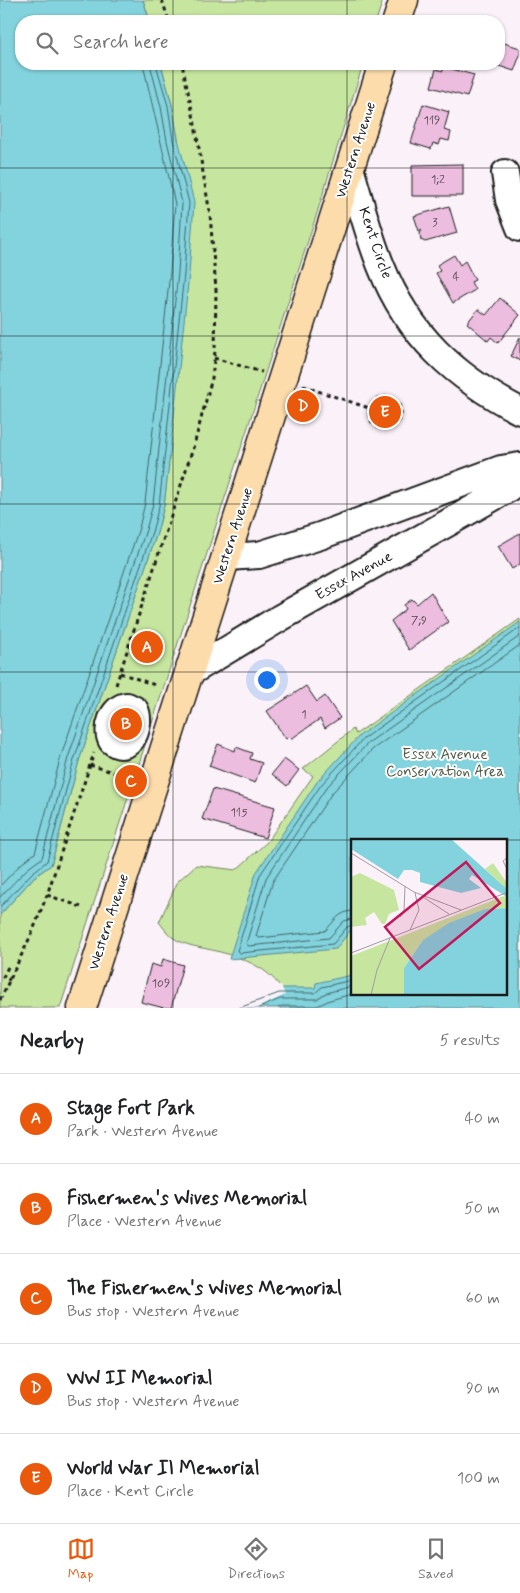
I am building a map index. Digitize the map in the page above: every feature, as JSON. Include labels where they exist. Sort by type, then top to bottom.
[{"type":"main road","points":[[399,15],[404,0]]},
{"type":"main road","name":"Western Avenue","points":[[82,1008],[381,70]]},
{"type":"street","name":"Kent Circle","points":[[350,168],[381,267],[406,316],[431,346],[460,374],[478,388],[520,411]]},
{"type":"street","points":[[505,173],[510,200],[520,228]]},
{"type":"street","points":[[226,557],[259,555],[320,536],[501,469],[520,466]]},
{"type":"street","name":"Essex Avenue","points":[[189,674],[280,618],[506,490],[520,480]]},
{"type":"path","points":[[162,0],[167,15]]},
{"type":"path","points":[[114,703],[120,673],[194,445],[212,378],[216,290],[210,214],[194,119],[183,70]]},
{"type":"path","points":[[214,358],[257,371]]},
{"type":"path","points":[[304,386],[369,408]]},
{"type":"path","points":[[389,397],[400,408],[399,421],[394,427],[379,428],[373,425],[369,419],[369,408],[376,399],[389,397]]},
{"type":"path","points":[[120,673],[155,685]]},
{"type":"path","points":[[0,1000],[47,895],[96,747]]},
{"type":"path","points":[[90,765],[125,776]]},
{"type":"path","points":[[47,895],[84,908]]},
{"type":"path","points":[[8,967],[3,977],[10,980]]},
{"type":"green space","points":[[143,0],[383,0],[378,15],[148,15]]},
{"type":"green space","points":[[163,70],[361,70],[317,213],[60,1008],[0,1008],[0,915],[34,877],[51,865],[79,761],[157,533],[164,506],[173,422],[178,139],[172,105]]},
{"type":"green space","name":"Essex Avenue Conservation Area","points":[[520,619],[520,1008],[508,996],[508,839],[351,839],[351,989],[285,995],[274,979],[251,963],[224,953],[183,943],[172,937],[159,922],[178,881],[196,865],[236,870],[267,842],[313,776],[303,769],[353,729],[356,734]]},
{"type":"water","points":[[0,0],[143,0],[148,15],[15,15],[15,70],[163,70],[194,202],[189,274],[169,463],[164,506],[157,533],[79,761],[51,865],[34,877],[0,915]]},
{"type":"water","name":"Essex Avenue Conservation Area","points":[[520,622],[520,1008],[222,1008],[278,988],[315,988],[316,983],[351,975],[351,996],[508,996],[508,839],[351,839],[351,929],[336,949],[229,959],[256,873],[317,782],[360,735]]},
{"type":"pier","points":[[281,985],[285,995],[257,1008],[219,1008],[255,995]]},
{"type":"building","points":[[505,43],[520,48],[520,55],[514,71],[505,68]]},
{"type":"building","points":[[436,70],[455,70],[474,75],[467,97],[431,87]]},
{"type":"building","points":[[423,104],[449,112],[444,130],[451,132],[449,141],[441,139],[439,145],[433,143],[431,149],[411,143]]},
{"type":"building","points":[[463,164],[463,196],[412,196],[412,165]]},
{"type":"building","points":[[449,206],[457,233],[425,242],[421,240],[420,234],[422,229],[419,231],[414,216]]},
{"type":"building","points":[[454,255],[460,265],[465,261],[475,280],[471,282],[475,290],[453,303],[436,273],[440,271],[437,265]]},
{"type":"building","points":[[500,298],[520,315],[498,343],[491,337],[488,341],[467,323],[478,309],[486,315]]},
{"type":"building","points":[[520,337],[520,361],[511,356]]},
{"type":"building","points":[[520,533],[520,564],[512,569],[498,546]]},
{"type":"building","points":[[431,592],[448,622],[409,650],[391,621],[406,609],[404,605],[412,599],[417,604]]},
{"type":"building","points":[[306,686],[317,702],[325,696],[340,718],[325,728],[320,719],[291,739],[289,737],[286,739],[267,711]]},
{"type":"building","points":[[218,744],[235,751],[236,747],[252,753],[250,759],[262,763],[255,783],[209,766]]},
{"type":"building","points":[[284,759],[299,770],[287,786],[272,774]]},
{"type":"building","points":[[213,789],[275,807],[265,838],[202,819]]},
{"type":"building","points":[[163,959],[183,965],[171,1008],[141,1002],[151,964],[161,967]]},
{"type":"place","name":"WW II Memorial","points":[[303,406]]},
{"type":"place","name":"World War II Memorial","points":[[385,412]]},
{"type":"place","name":"Stage Fort Park","points":[[147,647]]},
{"type":"place","name":"Fishermen's Wives Memorial","points":[[126,724]]},
{"type":"place","name":"The Fishermen's Wives Memorial","points":[[131,781]]}]
